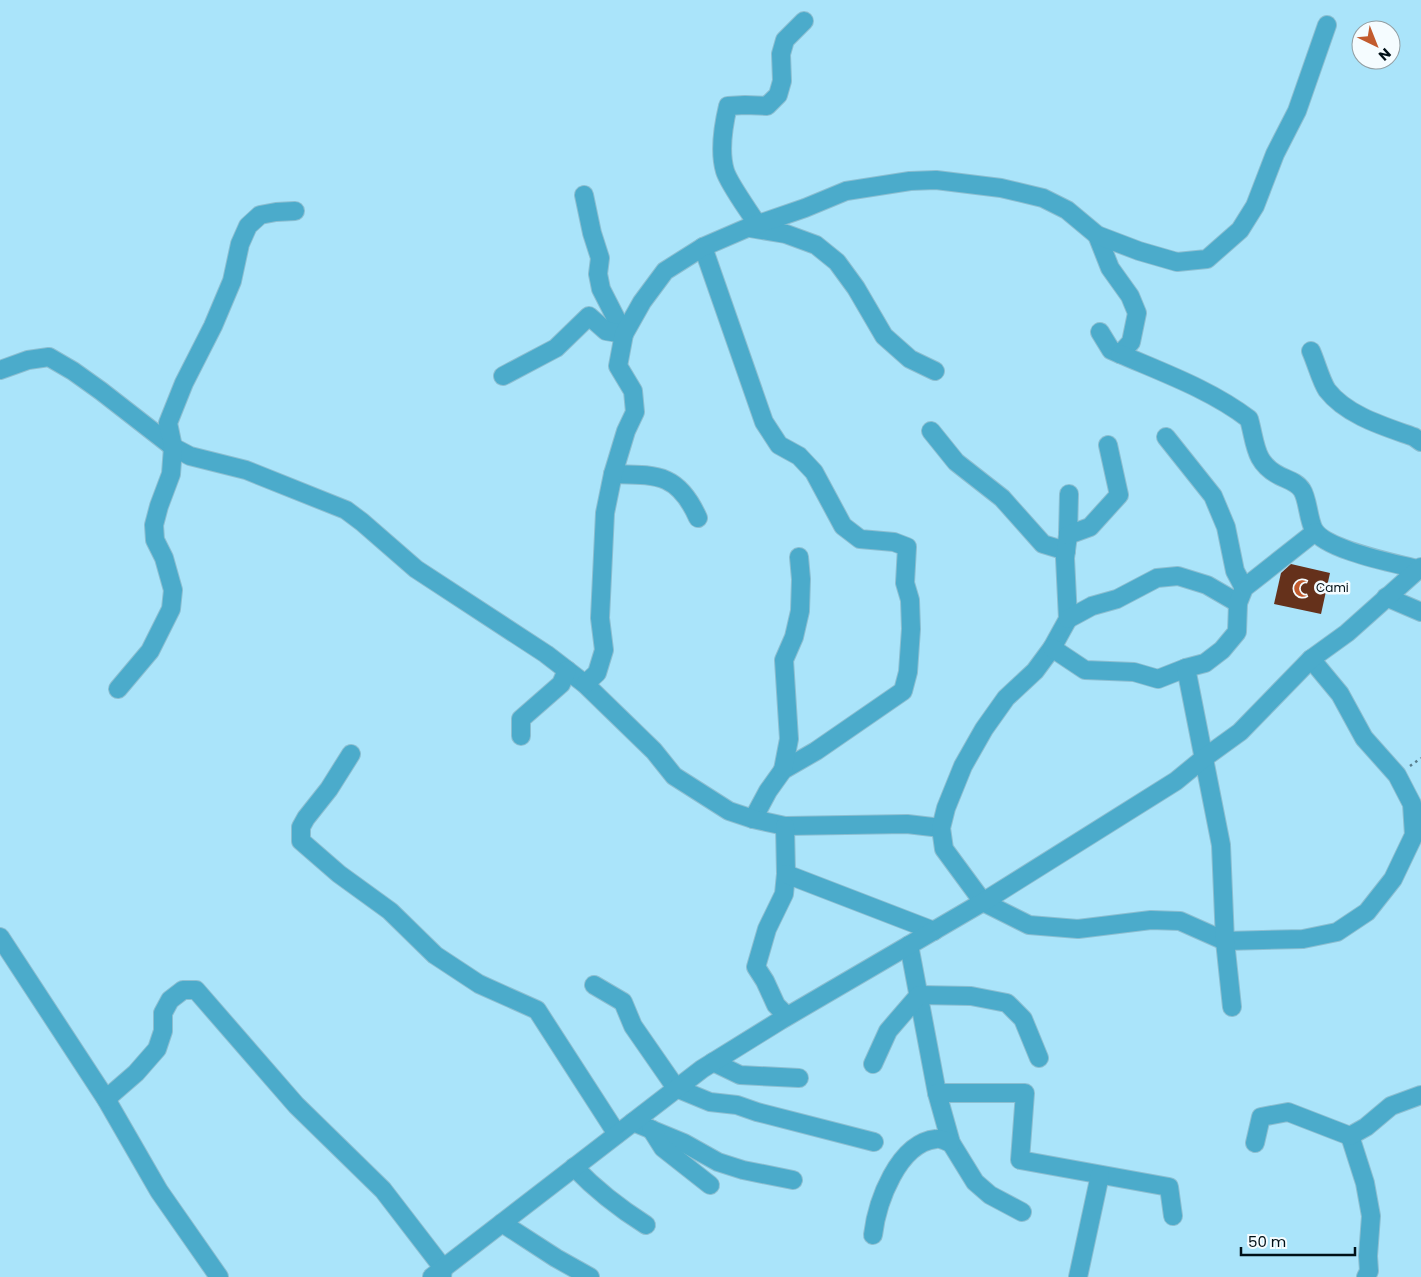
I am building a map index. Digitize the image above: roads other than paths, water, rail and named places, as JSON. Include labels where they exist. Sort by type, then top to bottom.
[{"type":"street","points":[[804,21],[786,40],[780,54],[782,81],[778,96],[767,106],[728,106],[723,128],[722,158],[725,173],[752,226],[786,234],[816,245],[837,262],[856,288],[884,336],[910,358],[935,371]]},
{"type":"street","points":[[585,684],[597,673],[604,650],[600,618],[605,513],[613,474],[626,432],[635,412],[633,391],[618,366],[624,334],[642,302],[665,271],[704,247],[752,226],[806,208],[846,191],[910,180],[936,180],[1001,188],[1043,198],[1067,210],[1096,235],[1177,262],[1207,259],[1240,230],[1255,206],[1275,154],[1297,110],[1327,25]]},
{"type":"street","points":[[584,195],[592,233],[600,258],[598,274],[601,289],[624,334]]},
{"type":"street","points":[[118,689],[150,651],[171,609],[173,590],[164,558],[155,540],[154,525],[171,474],[173,447],[168,423],[184,383],[213,326],[232,282],[240,244],[248,226],[260,215],[295,211]]},
{"type":"street","points":[[1096,235],[1110,268],[1130,296],[1137,313],[1131,342],[1120,354]]},
{"type":"street","points":[[704,247],[764,422],[779,445],[799,456],[814,472],[843,526],[860,539],[894,542],[907,546],[905,583],[910,600],[911,629],[908,672],[903,691],[816,751],[783,770],[768,791],[753,819]]},
{"type":"street","points":[[503,376],[556,348],[589,316],[606,331],[624,334]]},
{"type":"street","points":[[1100,332],[1111,350],[1190,384],[1229,404],[1249,419],[1256,451],[1265,467],[1293,481],[1303,491],[1308,515],[1315,532],[1331,545],[1419,568]]},
{"type":"street","points":[[1311,351],[1327,390],[1347,408],[1368,420],[1414,437],[1421,442]]},
{"type":"street","points":[[0,370],[28,360],[49,357],[101,391],[173,447],[190,456],[246,470],[346,510],[416,569],[546,654],[585,684],[654,751],[674,776],[729,812],[784,826],[907,824],[941,828]]},
{"type":"street","points":[[931,431],[956,462],[1002,498],[1043,544],[1067,543],[1090,527],[1119,495],[1108,446]]},
{"type":"street","points":[[1052,648],[1085,670],[1134,672],[1158,679],[1205,663],[1222,650],[1237,632],[1241,595],[1226,527],[1214,496],[1166,438]]},
{"type":"street","points":[[613,474],[649,474],[664,478],[678,486],[691,502],[698,518]]},
{"type":"street","points":[[1069,494],[1065,558],[1068,619],[1052,648],[1035,671],[1006,698],[984,729],[964,766],[946,808],[941,828],[944,849],[983,902],[1030,925],[1078,929],[1151,920],[1180,921],[1225,941],[1303,939],[1337,932],[1367,912],[1393,879],[1418,836],[1412,804],[1397,775],[1364,738],[1340,694],[1311,659]]},
{"type":"street","points":[[1241,595],[1315,532]]},
{"type":"street","points":[[783,770],[789,739],[784,660],[794,637],[800,611],[801,579],[799,557]]},
{"type":"street","points":[[106,1099],[136,1072],[157,1048],[163,1030],[163,1013],[170,1000],[183,990],[196,990],[296,1104],[383,1190],[439,1274],[676,1088],[713,1062],[787,1016],[983,902],[1176,781],[1240,732],[1311,659],[1347,632],[1419,568]]},
{"type":"street","points":[[1068,619],[1092,606],[1117,599],[1157,578],[1178,576],[1241,595]]},
{"type":"street","points":[[1386,597],[1421,612]]},
{"type":"street","points":[[1186,668],[1222,845],[1225,941],[1232,1007]]},
{"type":"street","points":[[521,736],[520,719],[561,684],[567,670]]},
{"type":"street","points":[[352,754],[329,789],[306,818],[301,827],[301,841],[339,874],[390,911],[435,955],[479,984],[537,1010],[617,1134]]},
{"type":"street","points":[[784,826],[786,874],[784,894],[767,929],[756,968],[765,981],[776,1004],[787,1016]]},
{"type":"street","points":[[786,874],[934,931]]},
{"type":"street","points":[[0,937],[106,1099],[159,1192],[219,1277]]},
{"type":"street","points":[[909,945],[937,1093],[951,1144],[975,1182],[990,1195],[1022,1212]]},
{"type":"street","points":[[594,985],[623,1002],[633,1026],[676,1088],[710,1102],[737,1105],[757,1112],[874,1142]]},
{"type":"street","points":[[873,1064],[888,1030],[919,995],[971,996],[1007,1003],[1023,1019],[1039,1058]]},
{"type":"street","points":[[713,1062],[740,1075],[799,1078]]},
{"type":"street","points":[[937,1093],[1025,1093],[1020,1160],[1169,1187],[1173,1216]]},
{"type":"street","points":[[1350,1136],[1366,1127],[1391,1106],[1421,1095]]},
{"type":"street","points":[[1255,1143],[1261,1117],[1288,1112],[1350,1136]]},
{"type":"street","points":[[633,1122],[684,1143],[718,1162],[743,1170],[793,1180]]},
{"type":"street","points":[[650,1129],[663,1148],[710,1185]]},
{"type":"street","points":[[1350,1136],[1365,1183],[1371,1216],[1368,1256],[1369,1272],[1366,1277]]},
{"type":"street","points":[[872,1235],[875,1215],[887,1188],[897,1167],[911,1149],[938,1138],[951,1144]]},
{"type":"street","points":[[574,1167],[592,1186],[646,1225]]},
{"type":"street","points":[[1078,1277],[1100,1175]]},
{"type":"street","points":[[502,1223],[556,1258],[590,1277]]},
{"type":"place","name":"Cami","points":[[1302,588]]}]
